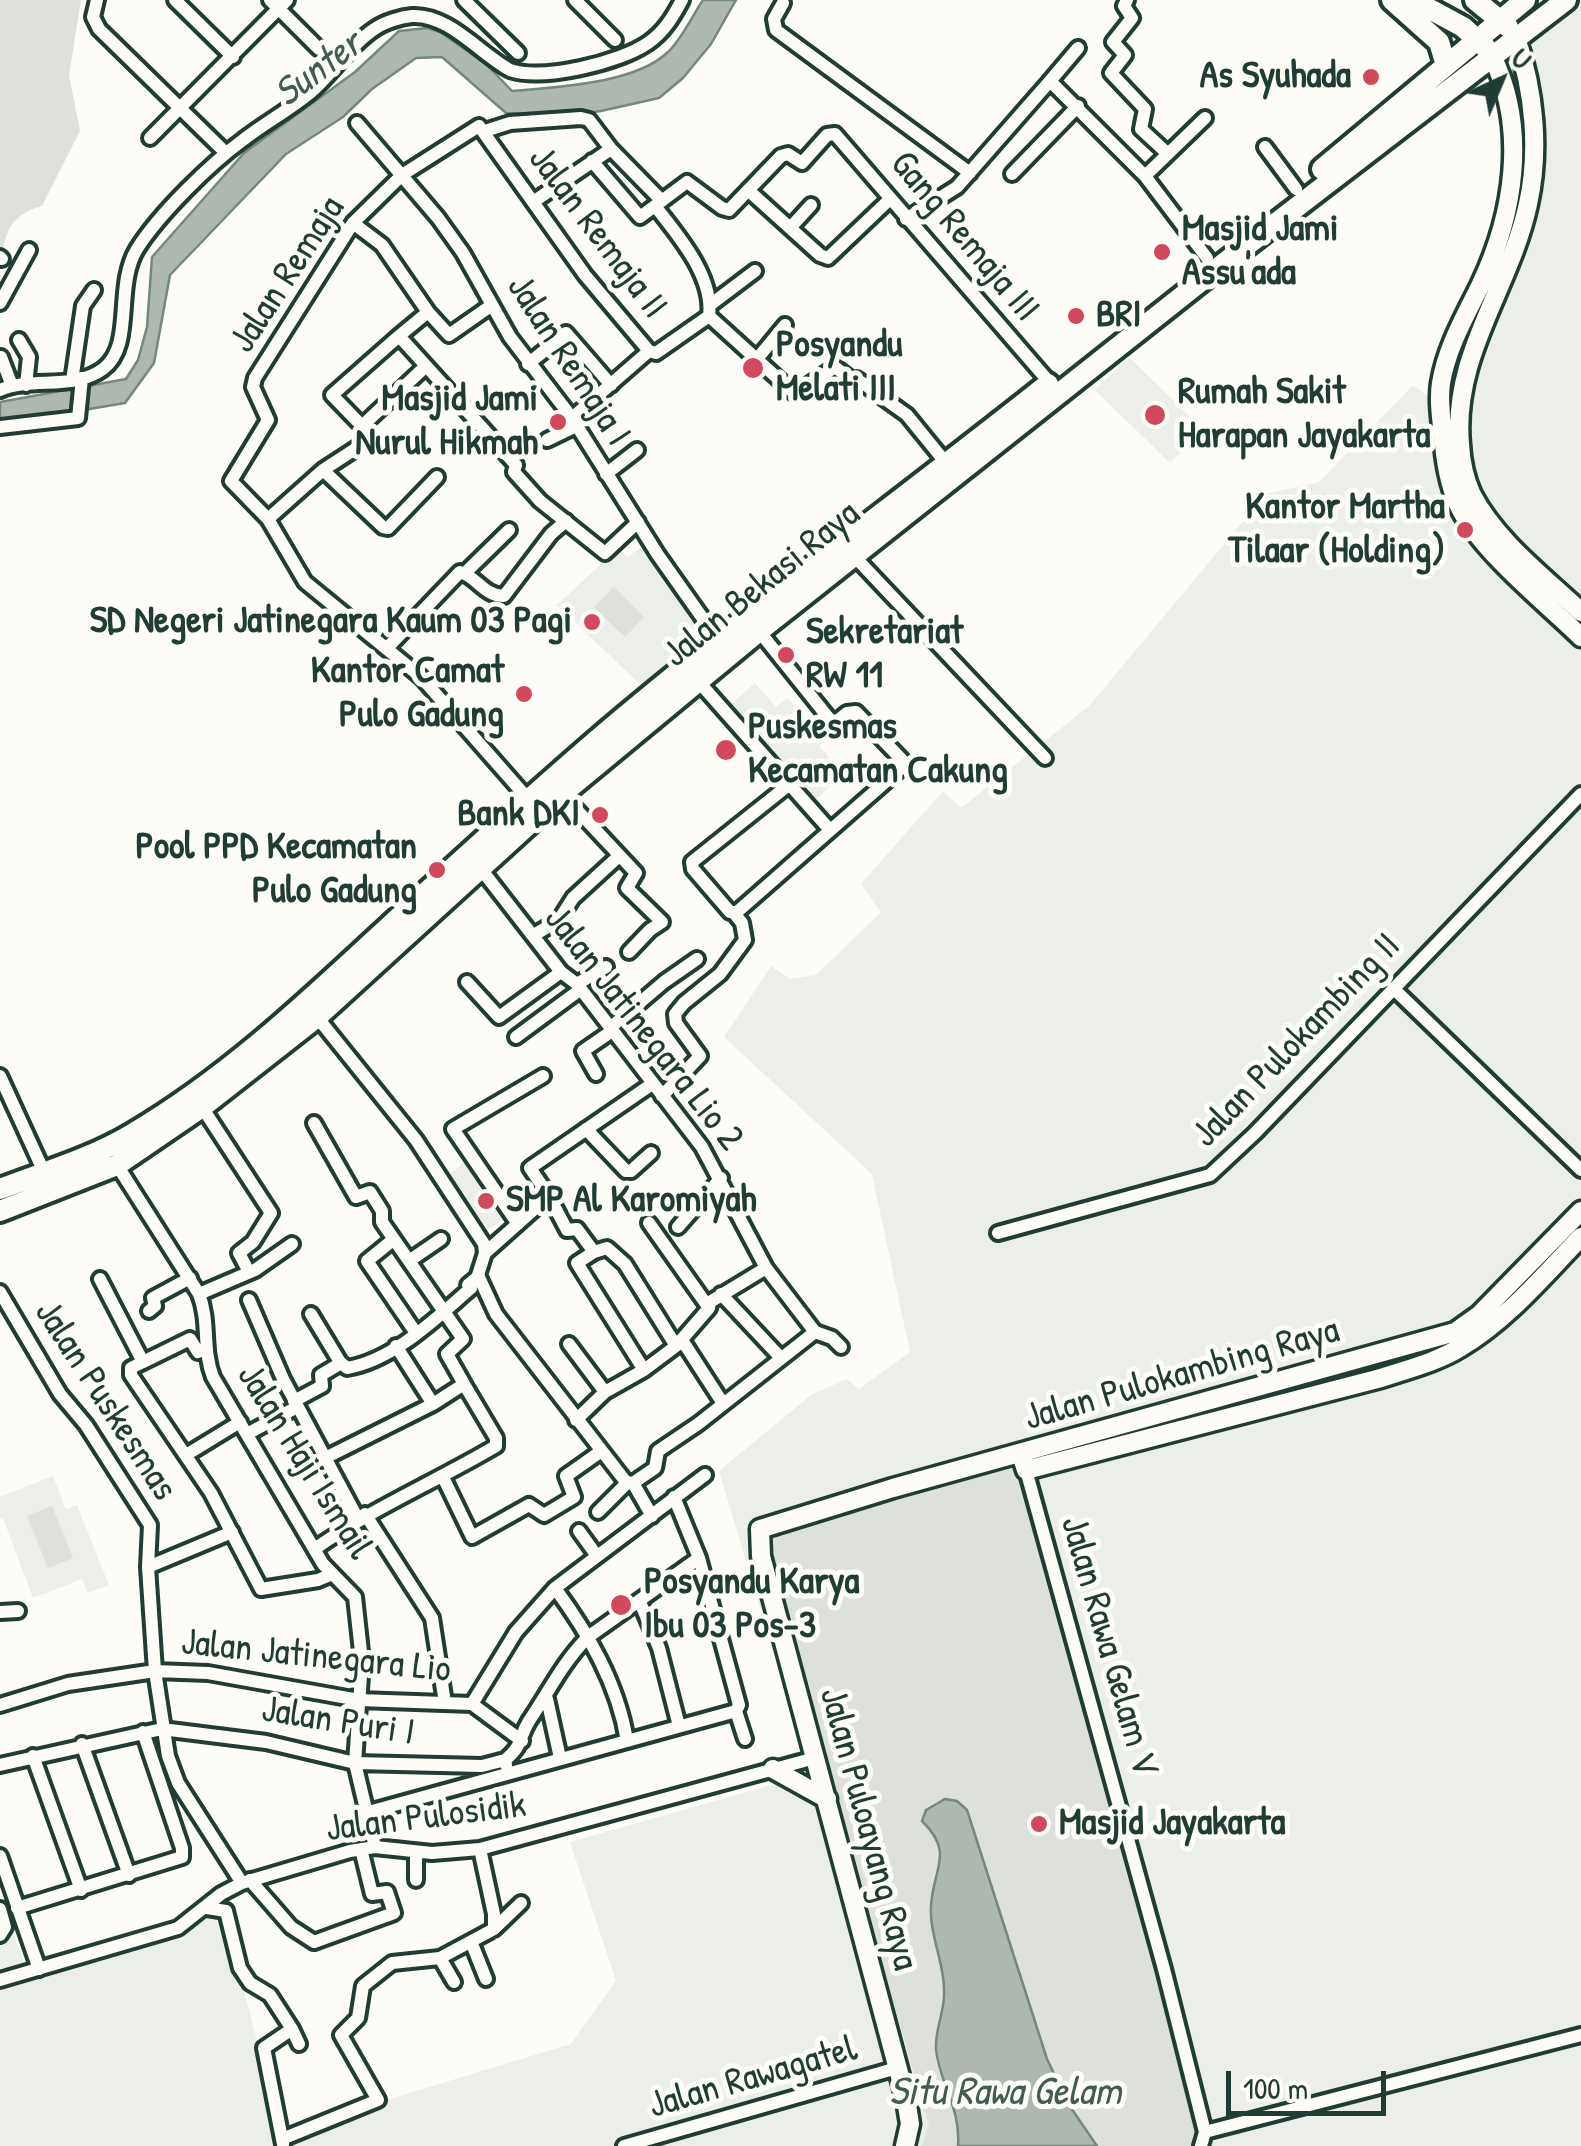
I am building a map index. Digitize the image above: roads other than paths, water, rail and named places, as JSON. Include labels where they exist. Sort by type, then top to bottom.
[{"type":"main road","points":[[1392,0],[1439,42],[1446,65]]},
{"type":"main road","points":[[1413,0],[1477,38],[1492,56]]},
{"type":"main road","points":[[1474,0],[1501,18],[1516,38]]},
{"type":"main road","name":"Jalan Bekasi Raya","points":[[0,1190],[132,1135],[214,1076],[325,987],[529,800],[718,640],[1296,189],[1345,160],[1446,65],[1524,0]]},
{"type":"main road","name":"Jalan Bekasi Raya","points":[[0,1211],[117,1165],[202,1108],[317,1017],[562,794],[759,631],[1345,160],[1566,0]]},
{"type":"street","points":[[97,0],[93,17],[99,29],[226,153]]},
{"type":"street","points":[[175,0],[232,56]]},
{"type":"street","points":[[464,0],[518,52]]},
{"type":"street","points":[[574,0],[615,40]]},
{"type":"street","points":[[13,387],[78,381],[102,370],[117,354],[122,338],[126,280],[136,250],[226,153],[293,107],[376,28],[399,18],[428,18],[490,59],[524,75],[590,65],[634,52],[659,35],[682,0]]},
{"type":"street","points":[[1127,0],[1124,6],[1132,18],[1113,42],[1125,56],[1111,73],[1145,110],[1140,129],[1168,154]]},
{"type":"street","points":[[150,138],[183,108],[278,3],[320,49]]},
{"type":"street","points":[[783,3],[774,19],[776,30],[970,174]]},
{"type":"street","points":[[1490,285],[1528,204],[1534,156],[1534,124],[1516,38]]},
{"type":"street","points":[[906,218],[957,187],[1078,48]]},
{"type":"street","points":[[1492,56],[1501,74],[1513,128],[1511,186],[1490,285],[1463,382],[1458,416],[1462,468],[1486,519],[1531,576],[1572,612],[1581,637]]},
{"type":"street","points":[[1050,81],[1145,176],[1207,258]]},
{"type":"street","points":[[1012,174],[1078,106]]},
{"type":"street","name":"Jalan Remaja","points":[[529,800],[422,676],[305,582],[268,520],[231,480],[268,420],[253,386],[255,378],[347,226],[402,175],[484,129],[510,123],[582,118],[589,120],[611,149]]},
{"type":"street","points":[[1145,176],[1205,118]]},
{"type":"street","name":"Jalan Remaja I","points":[[357,123],[463,254],[528,364],[574,422],[718,640]]},
{"type":"street","points":[[1513,128],[1534,124]]},
{"type":"street","name":"Jalan Remaja II","points":[[484,129],[585,276],[650,350],[656,353],[710,310],[796,395],[836,367],[902,411],[946,463]]},
{"type":"street","name":"Gang Remaja III","points":[[748,190],[781,156],[788,154],[804,162],[830,134],[836,135],[1050,382]]},
{"type":"street","points":[[1265,147],[1296,189]]},
{"type":"street","points":[[533,202],[611,149],[659,203],[684,244],[710,310],[755,272]]},
{"type":"street","points":[[592,161],[636,214],[643,216],[689,182],[729,210],[748,190],[828,258],[889,200]]},
{"type":"street","points":[[790,228],[811,205]]},
{"type":"street","points":[[347,226],[382,245],[448,335],[492,305]]},
{"type":"street","points":[[0,303],[29,250]]},
{"type":"street","points":[[0,428],[78,418],[83,306],[94,290]]},
{"type":"street","points":[[268,520],[323,470],[369,440],[362,426],[332,394],[428,312]]},
{"type":"street","points":[[757,359],[785,325]]},
{"type":"street","points":[[528,364],[566,333],[611,386]]},
{"type":"street","points":[[398,336],[516,466],[514,472],[540,501],[604,553],[638,522]]},
{"type":"street","points":[[13,387],[29,357],[19,340]]},
{"type":"street","points":[[547,440],[574,422],[650,350]]},
{"type":"street","points":[[1,357],[13,387]]},
{"type":"street","points":[[362,426],[426,366]]},
{"type":"street","points":[[606,474],[637,450]]},
{"type":"street","points":[[323,470],[388,528],[437,477]]},
{"type":"street","points":[[388,648],[460,572],[486,591],[504,596],[566,520]]},
{"type":"street","points":[[465,573],[510,530]]},
{"type":"street","points":[[854,556],[1045,758]]},
{"type":"street","points":[[734,913],[906,764],[856,712],[831,721],[759,631]]},
{"type":"street","points":[[698,682],[830,830]]},
{"type":"street","points":[[662,1096],[700,1056],[676,1023],[675,1014],[720,974],[744,940],[742,923],[692,864],[791,783]]},
{"type":"street","points":[[562,794],[636,874],[627,888],[662,922],[629,952]]},
{"type":"street","name":"Jalan Pulokambing II","points":[[998,1233],[1210,1175],[1581,794]]},
{"type":"street","points":[[534,935],[559,920],[574,898],[619,856]]},
{"type":"street","name":"Jalan Jatinegara Lio 2","points":[[481,869],[688,1126],[720,1178],[766,1268],[814,1332],[832,1338],[841,1347]]},
{"type":"street","points":[[596,1074],[583,1051],[657,987],[697,960]]},
{"type":"street","points":[[516,1037],[606,967]]},
{"type":"street","points":[[468,982],[499,1017],[561,972]]},
{"type":"street","points":[[1394,988],[1581,1170]]},
{"type":"street","points":[[311,1314],[341,1363],[347,1368],[362,1365],[444,1311],[479,1276],[485,1253],[484,1244],[416,1140],[317,1017]]},
{"type":"street","points":[[0,1076],[44,1172]]},
{"type":"street","points":[[518,1224],[453,1129],[543,1076]]},
{"type":"street","points":[[594,1252],[582,1232],[568,1230],[530,1168],[652,1084]]},
{"type":"street","points":[[202,1108],[271,1214],[253,1242],[238,1252],[249,1272]]},
{"type":"street","points":[[314,1123],[357,1197],[370,1192],[394,1239],[463,1339],[447,1354],[497,1444],[442,1477],[361,1516],[316,1548]]},
{"type":"street","points":[[586,1129],[626,1171],[651,1154]]},
{"type":"street","name":"Jalan Haji Ismail","points":[[117,1165],[199,1294],[206,1310],[205,1349],[213,1376],[330,1575],[352,1592],[357,1603],[362,1661],[356,1764],[372,1894],[388,1892]]},
{"type":"street","points":[[678,1227],[720,1178]]},
{"type":"street","points":[[485,1253],[549,1196]]},
{"type":"street","name":"Jalan Pulokambing Raya","points":[[1024,1462],[1454,1332],[1468,1324],[1581,1211]]},
{"type":"street","points":[[650,1223],[709,1308]]},
{"type":"street","name":"Jalan Pulokambing Raya","points":[[760,1529],[802,1514],[1381,1378],[1458,1349],[1523,1296],[1581,1237]]},
{"type":"street","points":[[394,1239],[366,1261],[416,1333]]},
{"type":"street","points":[[408,1261],[441,1239]]},
{"type":"street","points":[[199,1294],[249,1272],[292,1244]]},
{"type":"street","points":[[644,1370],[577,1263],[594,1252],[610,1250],[625,1264],[722,1402]]},
{"type":"street","points":[[576,1420],[605,1392],[644,1370],[679,1343],[710,1302],[766,1268]]},
{"type":"street","points":[[479,1276],[496,1314],[652,1516]]},
{"type":"street","points":[[150,1311],[156,1306],[153,1298],[190,1278]]},
{"type":"street","points":[[100,1279],[143,1362]]},
{"type":"street","name":"Jalan Puskesmas","points":[[0,1292],[60,1394],[86,1425],[151,1530],[148,1567],[155,1671],[162,1729],[178,1783],[246,1882],[291,1927],[314,1942],[392,1914],[388,1892]]},
{"type":"street","points":[[721,1294],[781,1358]]},
{"type":"street","points":[[249,1300],[324,1459],[432,1618],[446,1703]]},
{"type":"street","points":[[598,1512],[630,1483],[655,1468],[658,1451],[814,1332]]},
{"type":"street","points":[[205,1349],[198,1352],[190,1339],[131,1368],[131,1375],[186,1455],[261,1590],[330,1575]]},
{"type":"street","points":[[569,1344],[605,1392]]},
{"type":"street","points":[[396,1346],[432,1404]]},
{"type":"street","points":[[186,1455],[296,1404],[322,1386],[321,1375],[341,1363]]},
{"type":"street","points":[[1312,1372],[1316,1394]]},
{"type":"street","points":[[324,1459],[464,1384]]},
{"type":"street","points":[[442,1477],[472,1537],[528,1505],[544,1515],[574,1496],[567,1474],[600,1452]]},
{"type":"street","name":"Jalan Rawa Gelam V","points":[[1024,1462],[1164,1969],[1203,2139]]},
{"type":"street","name":"Jalan Jatinegara Lio","points":[[472,1704],[516,1632],[555,1588],[705,1476]]},
{"type":"street","points":[[365,1813],[471,1783],[507,1766],[560,1758],[736,1710],[739,1705],[699,1558],[674,1497]]},
{"type":"street","name":"Jalan Puloayang Raya","points":[[760,1529],[760,1556],[909,2113],[905,2146]]},
{"type":"street","points":[[579,1531],[597,1556]]},
{"type":"street","points":[[148,1567],[232,1532]]},
{"type":"street","points":[[507,1766],[521,1746],[526,1724],[547,1699],[562,1665],[588,1637],[699,1558]]},
{"type":"street","points":[[555,1588],[588,1637],[612,1685],[627,1740]]},
{"type":"street","points":[[640,1602],[658,1648],[679,1726]]},
{"type":"street","points":[[0,1612],[18,1611]]},
{"type":"street","name":"Jalan Jatinegara Lio","points":[[0,1705],[68,1684],[155,1671],[225,1676],[359,1700],[472,1704],[522,1741]]},
{"type":"street","points":[[547,1699],[560,1758]]},
{"type":"street","points":[[736,1710],[745,1739]]},
{"type":"street","name":"Jalan Puri I","points":[[0,1764],[162,1729],[228,1736],[356,1764],[507,1766]]},
{"type":"street","points":[[17,1908],[180,1859],[184,1854],[143,1732]]},
{"type":"street","points":[[82,1744],[128,1875]]},
{"type":"street","points":[[33,1756],[81,1890]]},
{"type":"street","name":"Jalan Pulosidik","points":[[0,1980],[178,1928],[222,1894],[246,1882],[368,1848],[416,1852],[480,1849],[815,1758]]},
{"type":"street","points":[[466,1766],[471,1783]]},
{"type":"street","points":[[774,1769],[826,1799]]},
{"type":"street","points":[[480,1849],[494,1929]]},
{"type":"street","points":[[416,1852],[416,1880]]},
{"type":"street","points":[[0,1856],[39,1969]]},
{"type":"street","points":[[292,2029],[264,2048],[283,2142],[378,2100],[341,2035],[358,2018],[363,1986],[392,1964],[440,1958],[472,1944],[521,1904]]},
{"type":"street","points":[[207,1908],[226,1911],[240,1968],[250,1983],[270,1995],[299,2044]]},
{"type":"street","points":[[0,1910],[5,1927],[0,1935]]},
{"type":"street","points":[[472,1944],[486,1979]]},
{"type":"street","points":[[440,1958],[454,1982]]},
{"type":"street","points":[[1203,2139],[1581,2035]]},
{"type":"street","name":"Jalan Rawagatel","points":[[624,2146],[897,2068]]},
{"type":"water","points":[[703,0],[736,0],[711,44],[683,78],[659,98],[601,111],[572,115],[506,113],[442,57],[416,58],[372,89],[343,117],[286,154],[170,275],[154,363],[125,403],[0,424],[0,402],[126,379],[138,360],[147,327],[152,257],[244,153],[355,72],[399,31],[427,28],[440,32],[486,64],[512,91],[550,88],[616,77],[654,63],[673,47]]},
{"type":"water","name":"Situ Rawa Gelam","points":[[945,1799],[957,1801],[967,1810],[1047,2059],[1069,2105],[1097,2146],[958,2146],[956,2119],[936,2049],[944,1985],[931,1906],[940,1852],[938,1842],[922,1821],[926,1810]]},
{"type":"place","name":"As Syuhada","points":[[1371,77]]},
{"type":"place","name":"Masjid Jami Assu'ada","points":[[1162,252]]},
{"type":"place","name":"BRI","points":[[1076,316]]},
{"type":"place","name":"Posyandu Melati III","points":[[753,368]]},
{"type":"place","name":"Rumah Sakit Harapan Jayakarta","points":[[1155,415]]},
{"type":"place","name":"Masjid Jami Nurul Hikmah","points":[[558,422]]},
{"type":"place","name":"Kantor Martha Tilaar (Holding)","points":[[1465,530]]},
{"type":"place","name":"SD Negeri Jatinegara Kaum 03 Pagi","points":[[592,622]]},
{"type":"place","name":"Sekretariat RW 11","points":[[786,655]]},
{"type":"place","name":"Kantor Camat Pulo Gadung","points":[[524,694]]},
{"type":"place","name":"Puskesmas Kecamatan Cakung","points":[[726,750]]},
{"type":"place","name":"Bank DKI","points":[[600,815]]},
{"type":"place","name":"Pool PPD Kecamatan Pulo Gadung","points":[[437,870]]},
{"type":"place","name":"SMP Al Karomiyah","points":[[486,1201]]},
{"type":"place","name":"Posyandu Karya Ibu 03 Pos-3","points":[[621,1605]]},
{"type":"place","name":"Masjid Jayakarta","points":[[1039,1824]]},
{"type":"water label","name":"Sunter","points":[[319,70]]}]
